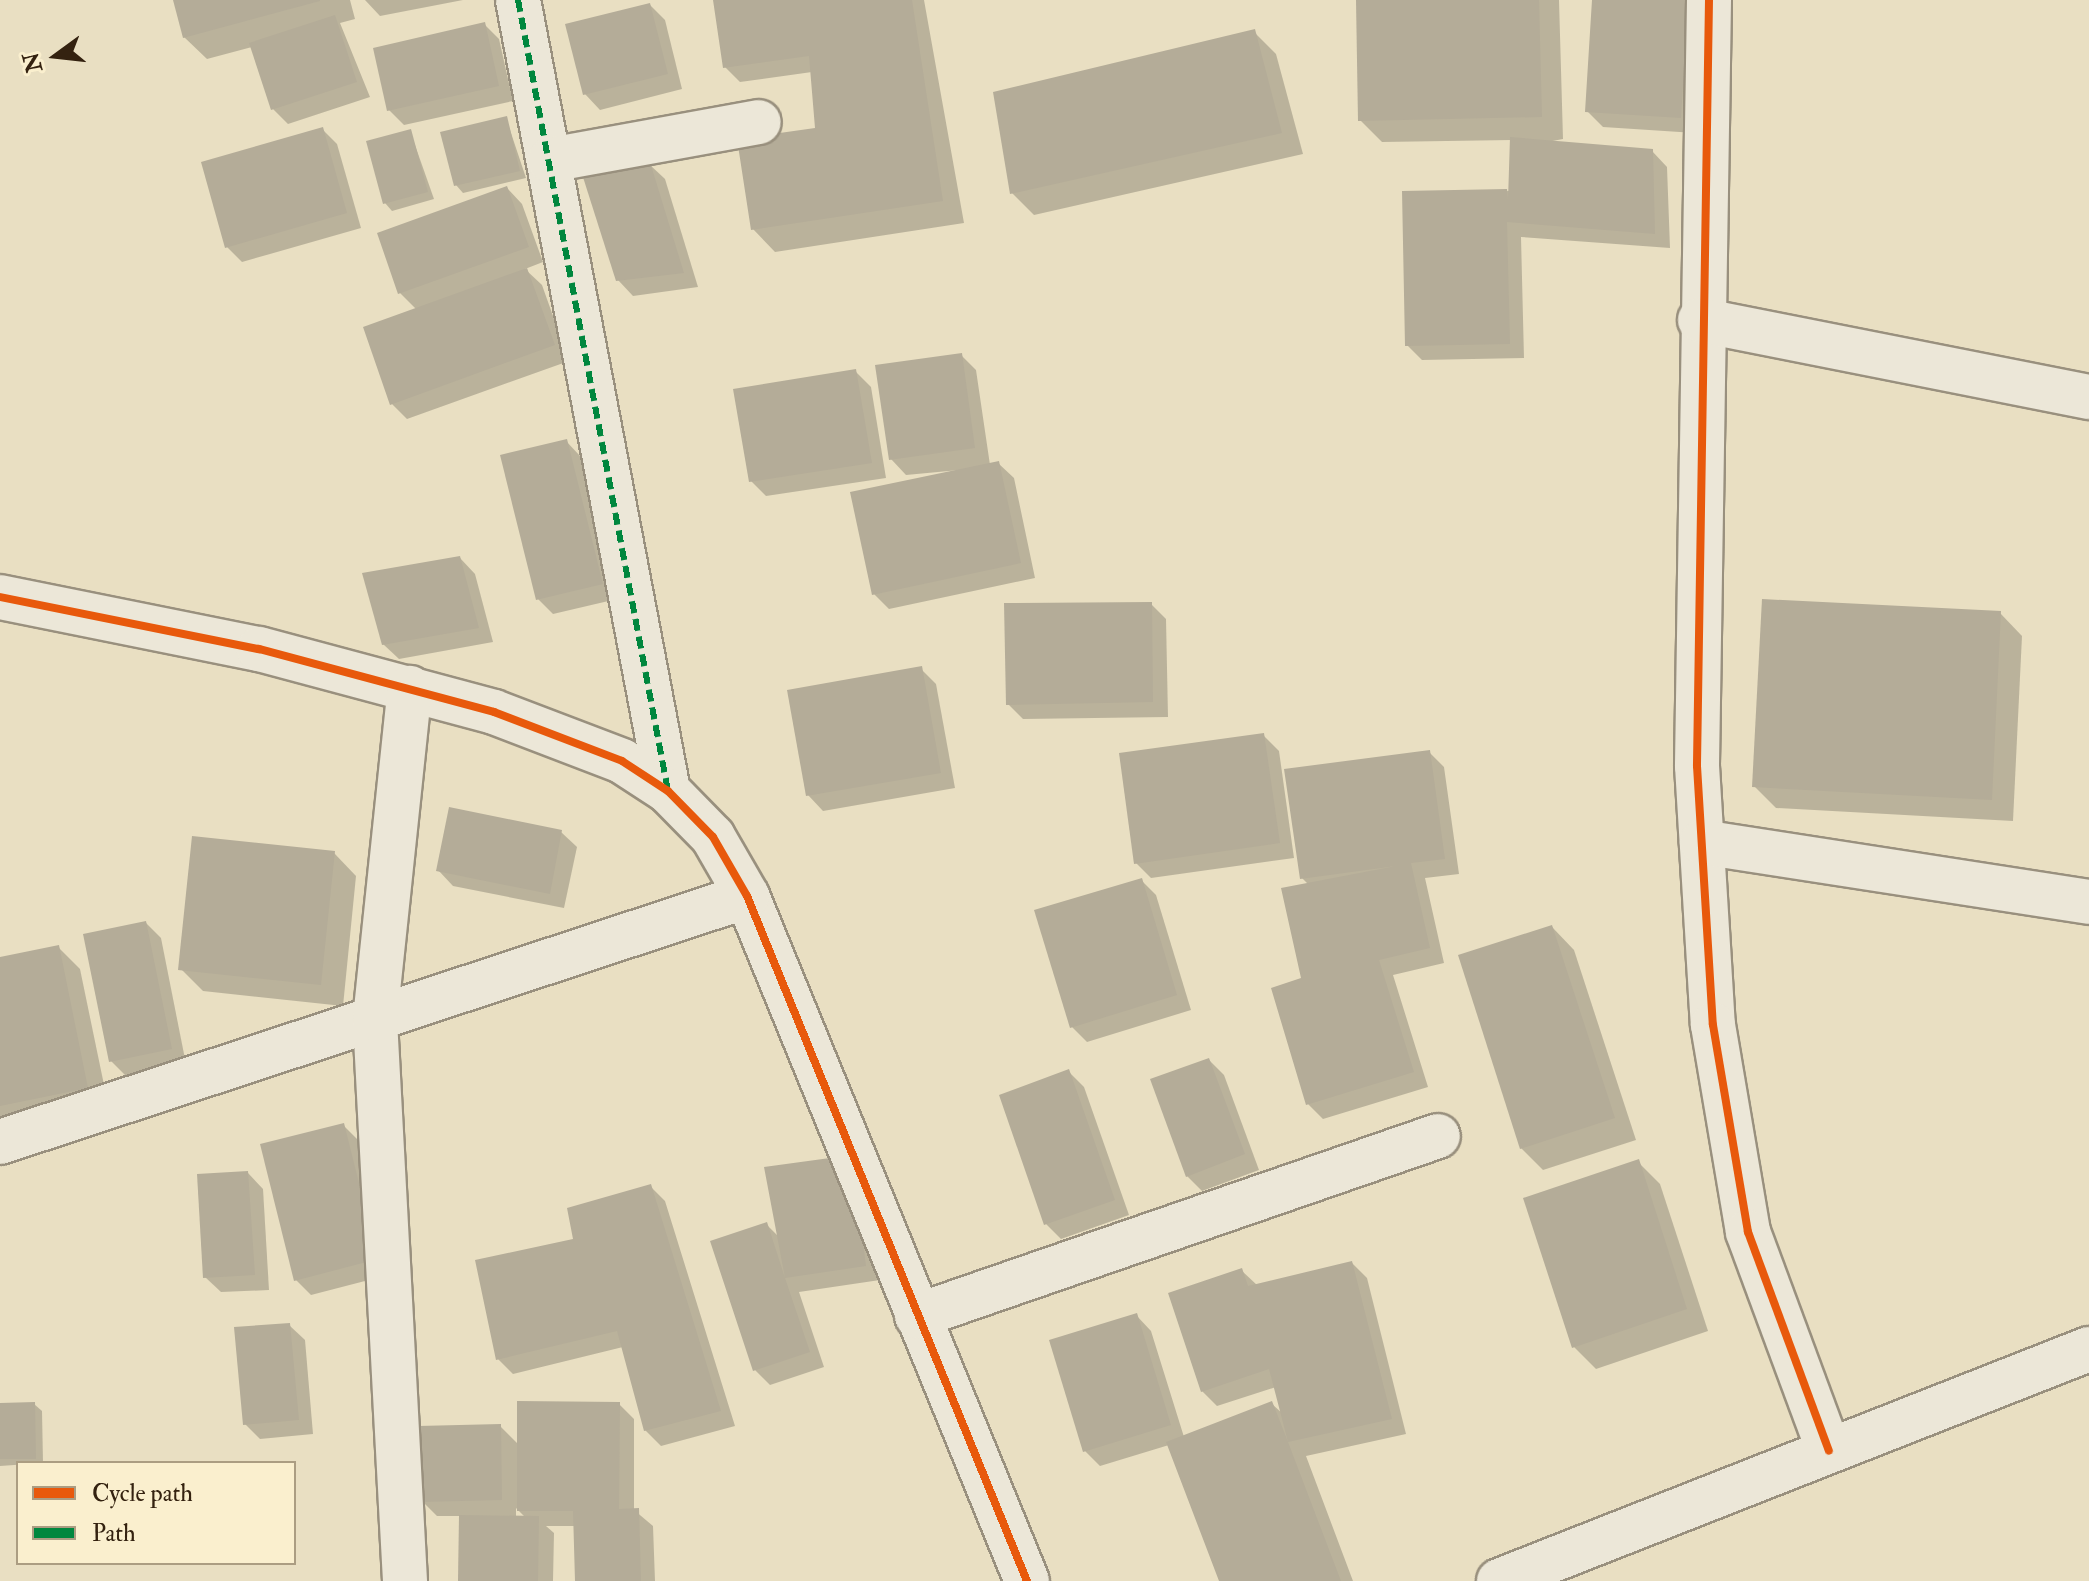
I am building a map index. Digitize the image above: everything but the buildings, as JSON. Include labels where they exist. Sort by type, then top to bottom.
[{"type":"street","points":[[518,0],[668,791]]},
{"type":"street","points":[[1709,0],[1700,320],[1702,842],[1713,1025],[1748,1232],[1829,1451]]},
{"type":"street","points":[[550,160],[759,122]]},
{"type":"street","points":[[1700,320],[2089,397]]},
{"type":"street","points":[[0,597],[410,688],[567,738],[668,791],[713,837],[747,896],[1027,1581]]},
{"type":"street","points":[[405,1581],[375,1019],[410,688]]},
{"type":"street","points":[[1702,842],[2089,902]]},
{"type":"street","points":[[0,1142],[747,896]]},
{"type":"street","points":[[917,1316],[1438,1136]]},
{"type":"street","points":[[1499,1581],[2089,1349]]},
{"type":"marked path","points":[[518,0],[668,791]]},
{"type":"cycle path","points":[[1709,0],[1697,766],[1713,1025],[1748,1232],[1829,1451]]},
{"type":"cycle path","points":[[0,597],[259,649],[494,712],[622,761],[668,791],[713,837],[747,896],[1027,1581]]}]
